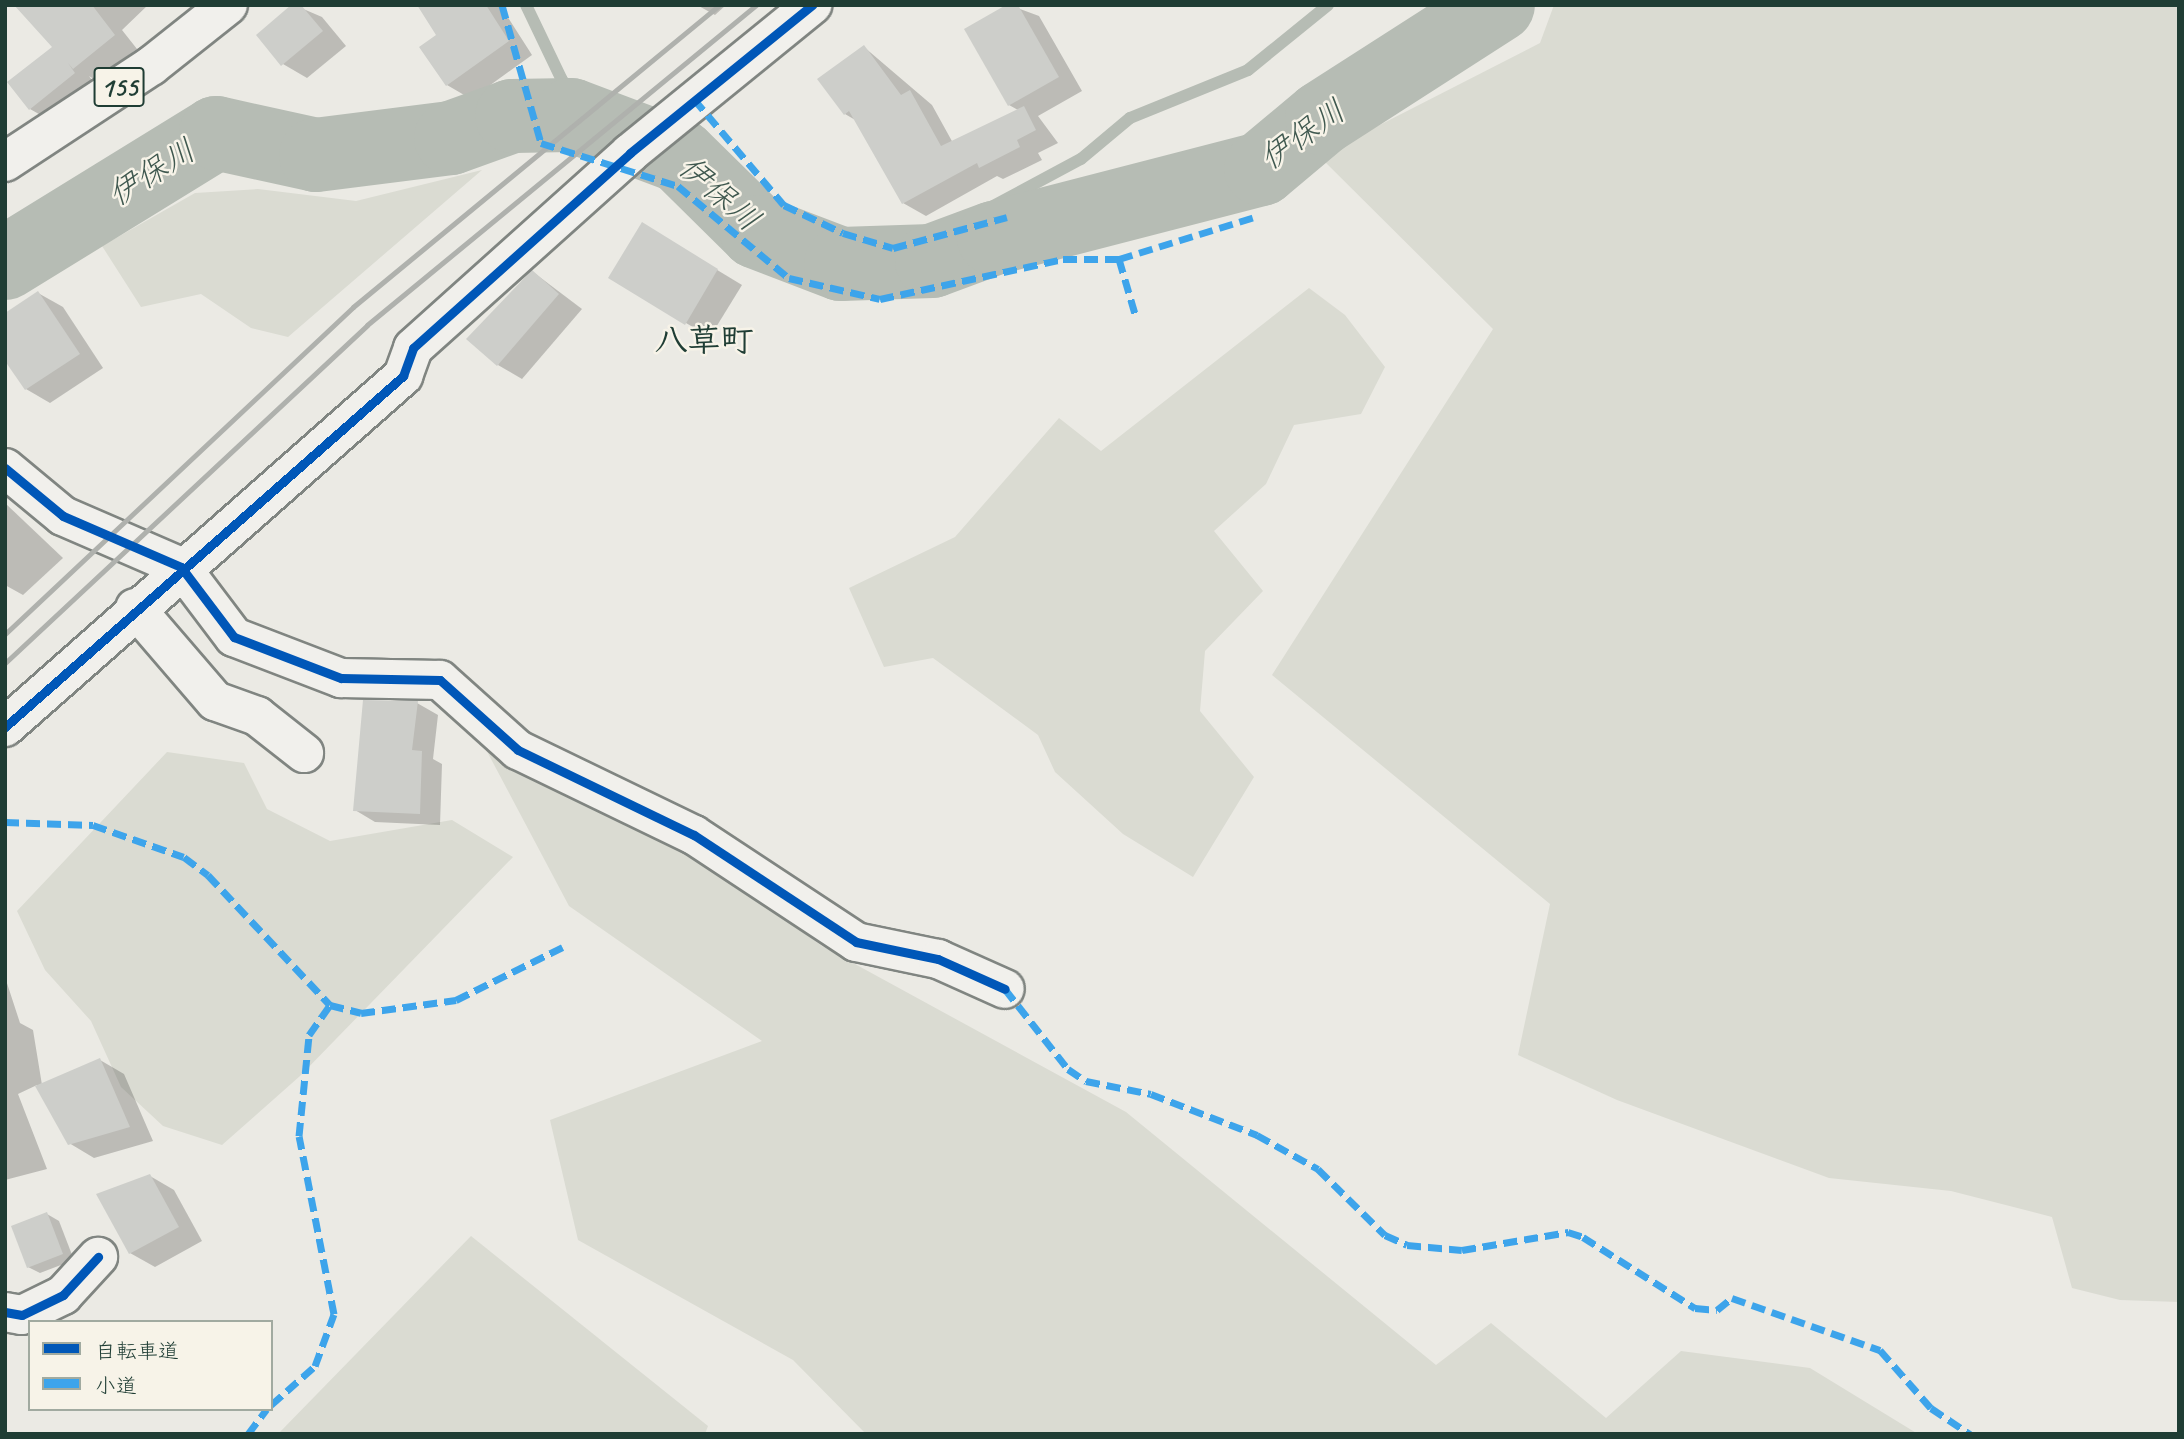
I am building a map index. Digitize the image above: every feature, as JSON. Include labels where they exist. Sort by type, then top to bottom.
[{"type":"main road","name":"155","points":[[5,162],[151,66],[228,5]]},
{"type":"main road","points":[[5,727],[181,567],[404,376],[413,348],[630,153],[672,119],[774,17],[812,5]]},
{"type":"main road","points":[[5,468],[63,516],[181,567],[234,637],[341,678],[440,680],[518,750],[694,835],[856,942],[939,959],[1005,989]]},
{"type":"main road","points":[[135,608],[215,701],[257,716],[304,753]]},
{"type":"main road","points":[[5,1312],[22,1315],[62,1295],[98,1257]]},
{"type":"shaded area","points":[[1554,5],[2179,5],[2179,1302],[2120,1300],[2072,1288],[2052,1217],[1951,1191],[1829,1178],[1617,1100],[1518,1055],[1550,904],[1272,675],[1493,329],[1319,156],[1540,43]]},
{"type":"shaded area","points":[[482,170],[288,337],[251,328],[201,294],[141,307],[102,246],[195,193],[258,189],[356,201]]},
{"type":"shaded area","points":[[1309,288],[1345,315],[1385,367],[1361,414],[1294,425],[1266,484],[1214,531],[1263,591],[1205,651],[1200,711],[1254,777],[1193,877],[1123,834],[1055,772],[1038,735],[933,658],[884,667],[849,588],[955,537],[1059,418],[1101,451]]},
{"type":"shaded area","points":[[482,742],[717,870],[822,946],[1126,1112],[1436,1365],[1491,1323],[1606,1418],[1681,1351],[1810,1368],[1918,1434],[866,1434],[793,1360],[578,1240],[550,1120],[762,1041],[569,906]]},
{"type":"shaded area","points":[[167,752],[244,763],[267,809],[330,841],[452,820],[513,857],[300,1076],[222,1145],[163,1126],[121,1087],[91,1021],[45,970],[17,911]]},
{"type":"shaded area","points":[[471,1236],[708,1426],[705,1434],[278,1434]]},
{"type":"building","points":[[14,5],[92,5],[115,35],[73,69],[68,63],[75,73],[29,110],[7,82],[52,47]]},
{"type":"building","points":[[291,5],[301,5],[323,31],[281,66],[256,35]]},
{"type":"building","points":[[417,5],[486,5],[509,41],[446,86],[419,47],[436,35]]},
{"type":"building","points":[[1006,5],[1018,5],[1059,77],[1008,106],[964,29]]},
{"type":"building","points":[[864,45],[901,95],[910,90],[941,146],[1024,106],[1036,130],[1017,140],[1020,147],[979,168],[977,163],[902,204],[849,111],[844,115],[817,79]]},
{"type":"building","points":[[642,222],[718,269],[685,325],[608,278]]},
{"type":"building","points":[[532,270],[559,294],[497,366],[466,339]]},
{"type":"building","points":[[38,291],[80,354],[25,390],[5,361],[5,313]]},
{"type":"building","points":[[363,700],[418,701],[412,750],[422,751],[420,814],[353,811]]},
{"type":"building","points":[[100,1058],[130,1127],[68,1145],[35,1086]]},
{"type":"building","points":[[150,1174],[179,1227],[129,1254],[96,1194]]},
{"type":"building","points":[[47,1212],[63,1254],[27,1268],[11,1226]]},
{"type":"waterway","points":[[526,5],[562,80],[571,115]]},
{"type":"waterway","points":[[982,212],[1081,159],[1130,118],[1248,70],[1328,5]]},
{"type":"waterway","name":"伊保川","points":[[5,263],[216,133],[316,155],[451,138],[512,116],[571,115],[680,156],[757,232],[841,264],[932,261],[994,238],[1261,169],[1322,118],[1498,5]]},
{"type":"railway","points":[[5,634],[353,307],[719,5]]},
{"type":"railway","points":[[5,663],[367,325],[756,5]]},
{"type":"marked path","points":[[502,5],[541,143],[678,186],[789,278],[880,299],[1063,259],[1119,259],[1136,317]]},
{"type":"marked path","points":[[694,99],[784,205],[843,233],[893,248],[1007,217]]},
{"type":"marked path","points":[[1119,259],[1255,217]]},
{"type":"marked path","points":[[5,822],[93,825],[184,857],[208,875],[330,1005],[361,1013],[456,1000],[563,947]]},
{"type":"marked path","points":[[1005,989],[1068,1069],[1086,1081],[1151,1094],[1257,1135],[1318,1169],[1385,1235],[1407,1245],[1462,1250],[1568,1232],[1583,1237],[1695,1308],[1717,1310],[1732,1298],[1880,1350],[1931,1408],[1970,1434]]},
{"type":"marked path","points":[[273,1403],[315,1366],[334,1314],[299,1136],[309,1035],[330,1005]]},
{"type":"marked path","points":[[248,1434],[265,1411]]},
{"type":"cycle path","points":[[5,727],[403,376],[413,348],[630,153],[812,5]]},
{"type":"cycle path","points":[[5,468],[63,516],[181,567],[234,637],[341,678],[440,680],[518,750],[694,835],[856,942],[938,959],[1005,989]]},
{"type":"cycle path","points":[[5,1312],[22,1315],[63,1295],[98,1257]]},
{"type":"district","name":"八草町","points":[[704,341]]}]
